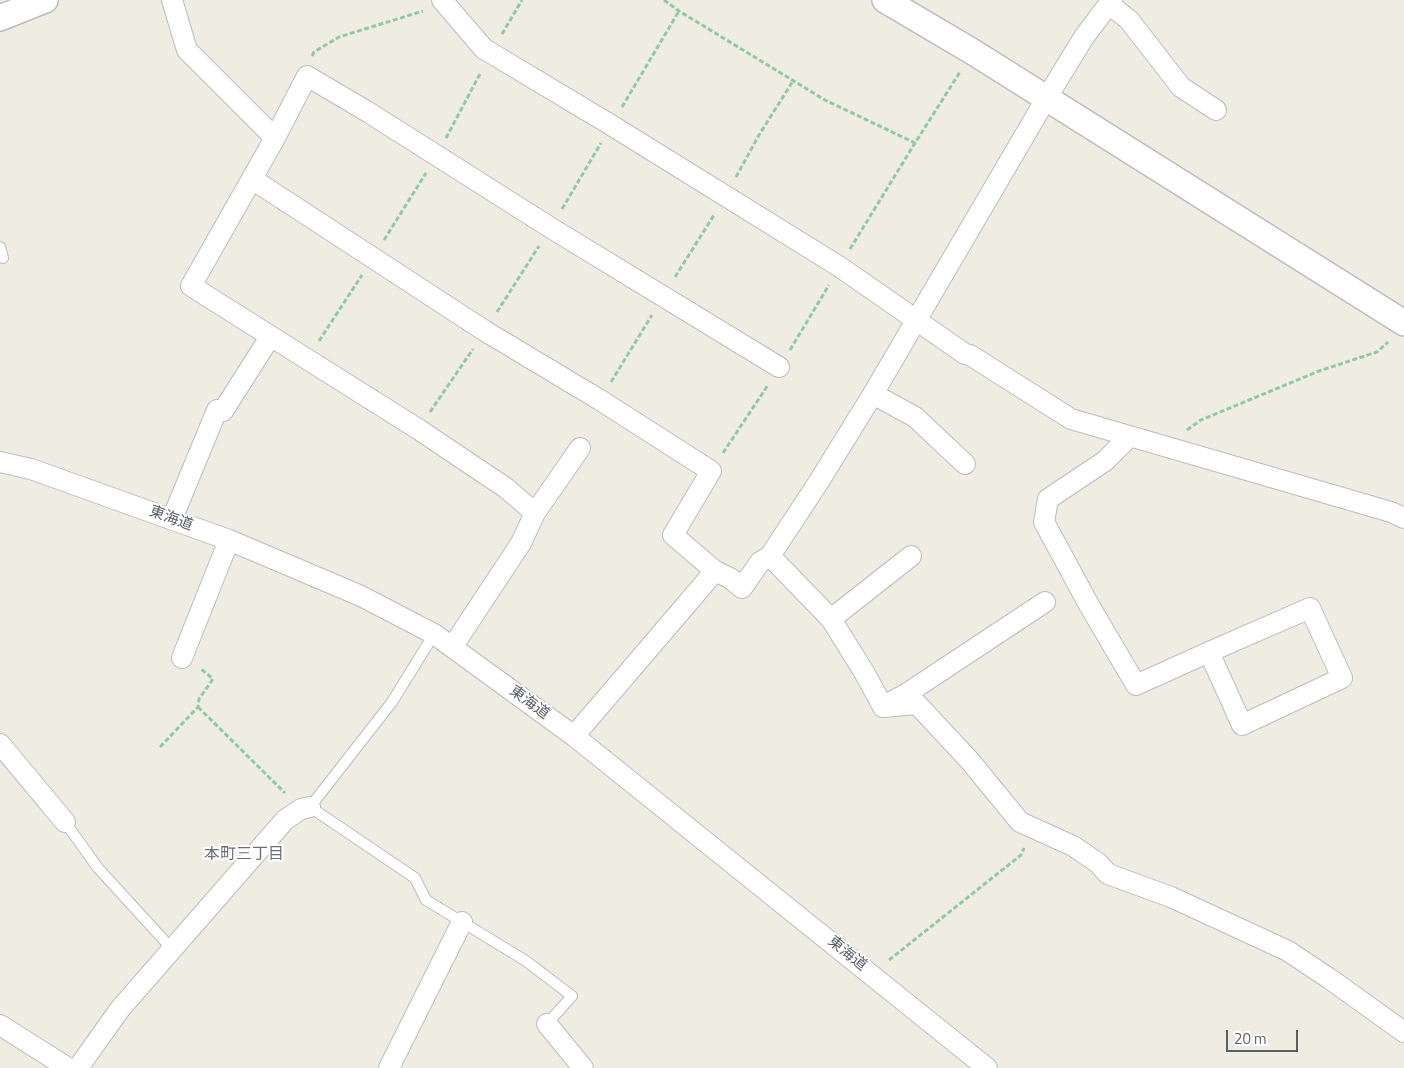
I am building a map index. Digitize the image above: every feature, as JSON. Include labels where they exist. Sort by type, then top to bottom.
[{"type":"street","points":[[0,18],[46,0]]},
{"type":"street","points":[[172,0],[188,50],[275,138]]},
{"type":"street","points":[[885,0],[973,52],[1046,99],[1397,332]]},
{"type":"street","points":[[443,1],[484,49],[491,54],[611,125],[840,267],[965,354],[970,355],[1071,419],[1391,512],[1404,518]]},
{"type":"street","points":[[252,179],[485,331],[600,400],[711,471],[673,535],[715,571],[730,578],[742,588],[760,562],[770,556],[818,483],[873,394],[1046,99],[1084,37],[1111,2],[1129,20],[1182,87],[1216,110]]},
{"type":"street","points":[[535,512],[506,488],[418,429],[191,286],[275,138],[307,76],[550,228],[780,367]]},
{"type":"street","points":[[172,519],[217,410],[223,411],[270,337]]},
{"type":"street","points":[[873,394],[915,417],[965,464]]},
{"type":"street","points":[[1129,437],[1105,461],[1048,499],[1044,522],[1089,605],[1136,685],[1209,652],[1310,608],[1342,678],[1242,725],[1209,652]]},
{"type":"street","points":[[452,646],[521,543],[535,512],[580,448]]},
{"type":"street","name":"東海道","points":[[0,462],[31,469],[229,540],[361,596],[434,634],[574,736],[987,1068]]},
{"type":"street","points":[[182,658],[229,540]]},
{"type":"street","points":[[770,556],[831,619],[883,707]]},
{"type":"street","points":[[831,619],[911,556]]},
{"type":"street","points":[[574,736],[715,571]]},
{"type":"street","points":[[883,707],[906,694],[1045,602]]},
{"type":"street","points":[[883,707],[917,704],[970,761],[1020,822],[1057,837],[1084,852],[1098,862],[1108,874],[1171,897],[1288,951],[1404,1032]]},
{"type":"street","points":[[0,744],[65,822]]},
{"type":"street","points":[[78,1068],[120,1010],[172,949],[285,820],[305,808]]},
{"type":"street","points":[[388,1068],[462,922]]},
{"type":"street","points":[[547,1024],[583,1068]]},
{"type":"street","points":[[0,1025],[68,1068]]},
{"type":"lane","points":[[0,247],[3,258]]},
{"type":"lane","points":[[434,634],[392,702],[305,808],[415,878],[426,900],[526,961],[572,996],[547,1024]]},
{"type":"lane","points":[[65,822],[98,868],[172,949]]},
{"type":"path","points":[[437,156],[522,0]]},
{"type":"path","points":[[664,0],[825,100],[915,143]]},
{"type":"path","points":[[307,76],[305,69],[314,52],[339,38],[443,1]]},
{"type":"path","points":[[418,429],[485,331],[550,228],[679,11]]},
{"type":"path","points":[[840,267],[973,52]]},
{"type":"path","points":[[600,400],[696,241],[726,196],[759,135],[793,81]]},
{"type":"path","points":[[1164,447],[1201,420],[1320,371],[1377,352],[1397,332]]},
{"type":"path","points":[[160,747],[198,707],[199,699],[213,679],[192,662],[182,658]]},
{"type":"path","points":[[198,707],[305,808]]},
{"type":"path","points":[[871,974],[1021,855],[1035,828]]},
{"type":"district","name":"本町三丁目","points":[[244,855]]}]
